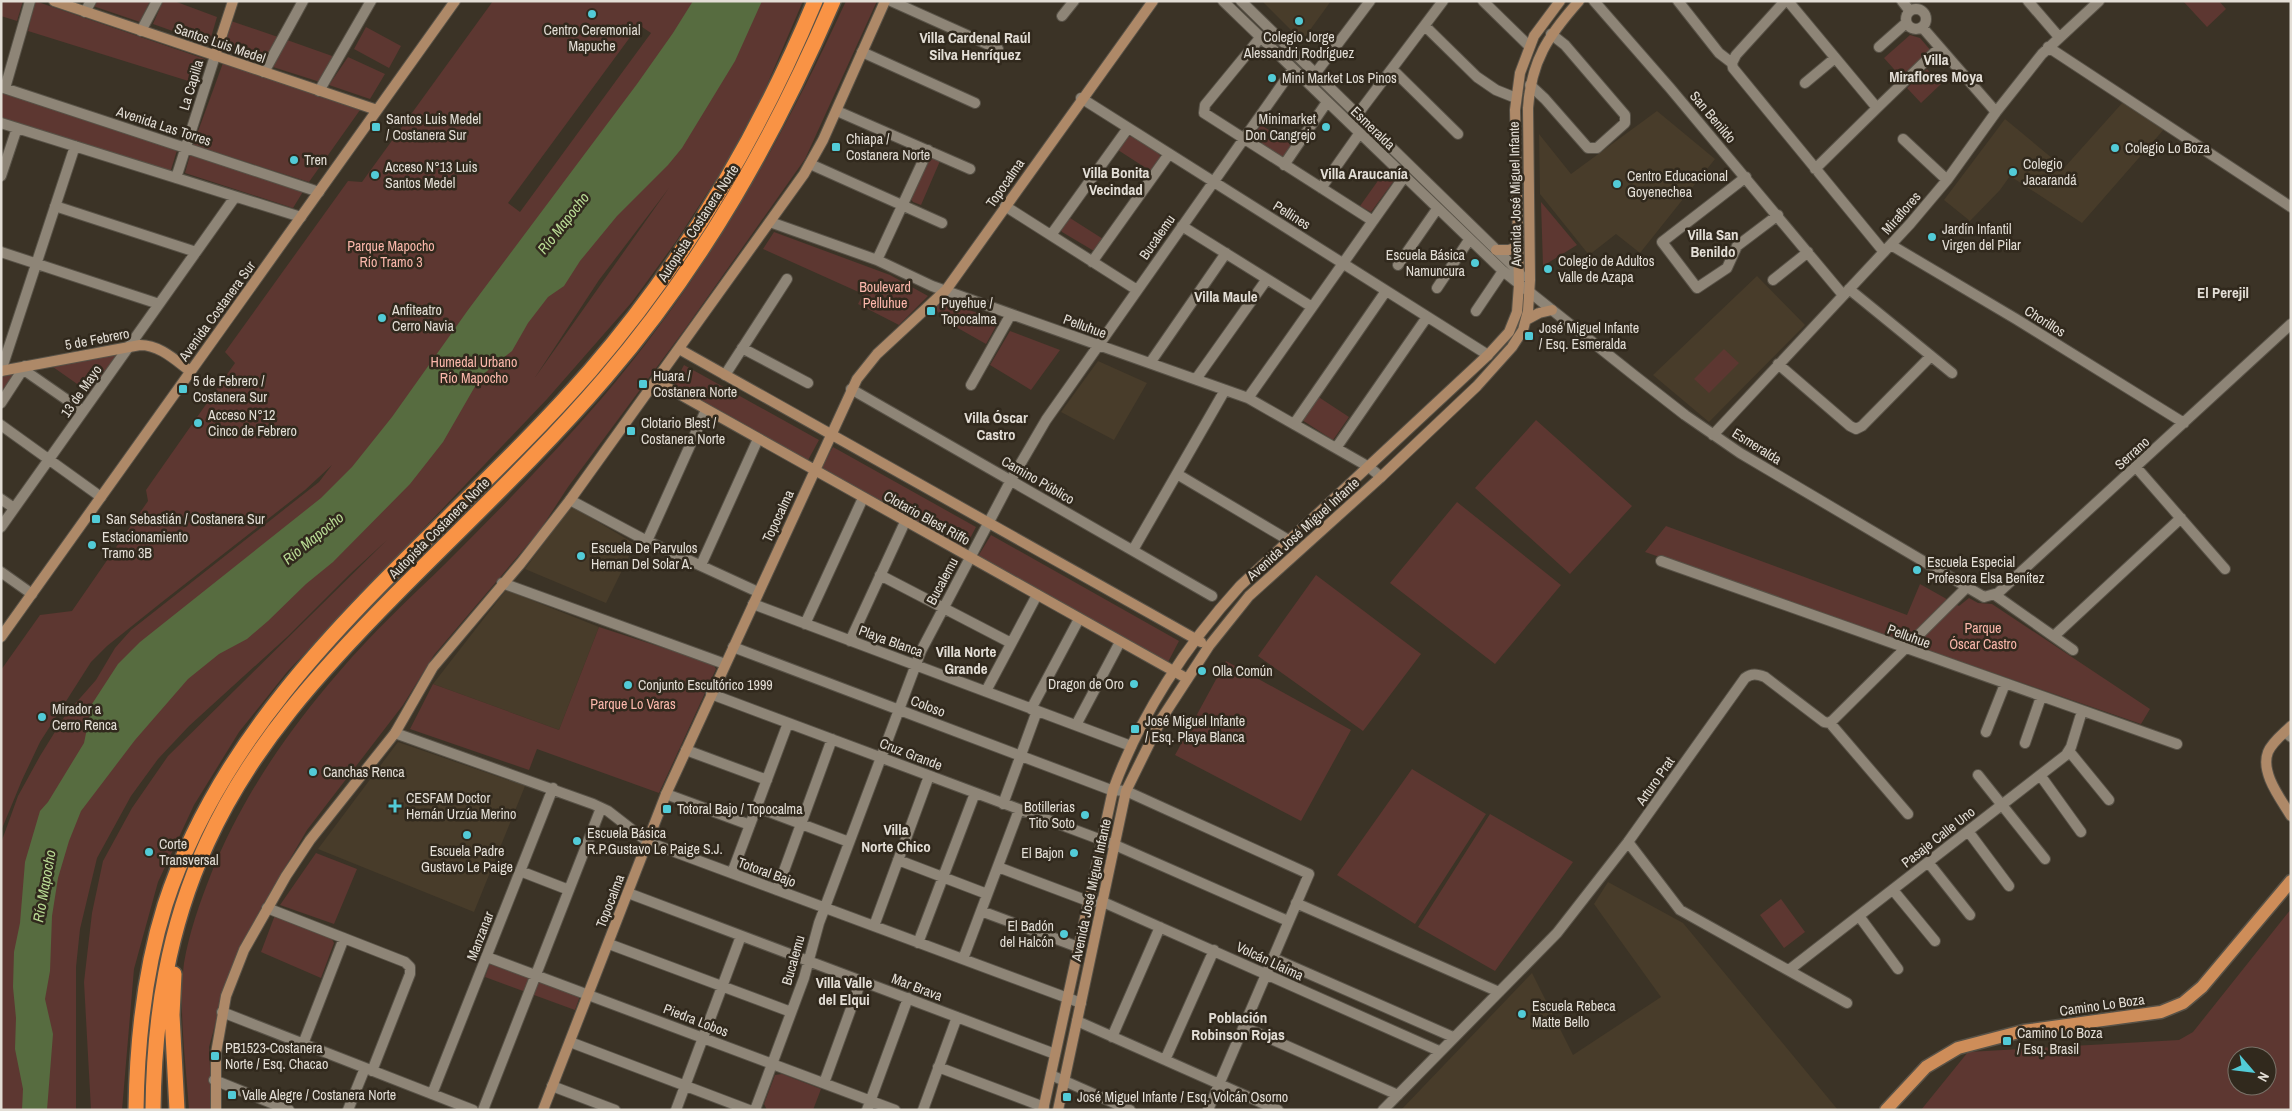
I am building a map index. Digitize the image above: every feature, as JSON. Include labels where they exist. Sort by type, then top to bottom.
[{"type":"highway","name":"Autopista Costanera Norte","points":[[136,1110],[140,1026],[146,982],[157,935],[170,891],[188,847],[228,770],[261,720],[314,657],[349,618],[556,408],[602,356],[644,303],[703,218],[738,159],[776,87],[815,1]]},
{"type":"highway","name":"Autopista Costanera Norte","points":[[153,1110],[155,1050],[160,1001],[169,954],[180,914],[204,849],[225,806],[259,751],[293,706],[352,638],[566,422],[614,368],[674,290],[718,225],[765,145],[801,74],[833,1]]},
{"type":"highway","points":[[177,1110],[172,1005],[180,914]]},
{"type":"main road","name":"Camino Lo Boza","points":[[1886,1110],[1898,1105],[1926,1067],[1939,1057],[1958,1048],[2023,1031],[2161,1012],[2183,1004],[2202,987],[2291,881]]},
{"type":"street","points":[[3,88],[30,1]]},
{"type":"street","name":"Santos Luis Medel","points":[[54,1],[377,110]]},
{"type":"street","points":[[85,12],[91,1]]},
{"type":"street","points":[[141,31],[157,1]]},
{"type":"street","name":"La Capilla","points":[[176,178],[233,1]]},
{"type":"street","points":[[264,72],[303,1]]},
{"type":"street","points":[[319,91],[371,1]]},
{"type":"street","name":"Avenida Costanera Sur","points":[[1,637],[455,1]]},
{"type":"street","points":[[216,1110],[214,1080],[222,1012],[233,975],[267,908],[300,854],[395,733],[433,667],[570,500],[810,164],[837,110],[885,1]]},
{"type":"street","points":[[891,1],[998,49]]},
{"type":"street","points":[[1062,16],[1074,1]]},
{"type":"street","name":"Topocalma","points":[[543,1110],[666,794],[851,389],[870,361],[946,290],[1153,1]]},
{"type":"street","name":"Esmeralda","points":[[1222,1],[1503,271],[1634,376],[1713,435],[1748,458],[1980,596],[1991,596],[2073,650]]},
{"type":"street","name":"Esmeralda","points":[[1241,1],[1518,271],[1529,290]]},
{"type":"street","points":[[1315,74],[1370,1]]},
{"type":"street","points":[[1357,115],[1444,1]]},
{"type":"street","points":[[1484,1],[1529,46]]},
{"type":"street","name":"Avenida José Miguel Infante","points":[[1044,1108],[1113,790],[1131,746],[1174,671],[1240,586],[1370,467],[1488,355],[1512,326],[1517,312],[1519,285],[1516,98],[1520,73],[1529,46],[1539,27],[1560,1]]},
{"type":"street","name":"Avenida José Miguel Infante","points":[[1058,1110],[1126,791],[1162,718],[1186,678],[1249,596],[1381,477],[1490,373],[1515,343],[1526,320],[1529,290],[1528,108],[1530,86],[1539,56],[1551,34],[1579,1]]},
{"type":"street","name":"San Benildo","points":[[1594,1],[1808,252],[1846,292],[1952,373]]},
{"type":"street","points":[[1732,63],[1736,55],[1786,1],[1877,108]]},
{"type":"street","points":[[1902,1],[1910,10]]},
{"type":"street","points":[[2028,1],[2059,37]]},
{"type":"street","name":"Miraflores","points":[[1713,435],[1887,249],[1947,180],[1996,112],[2048,47],[2099,1]]},
{"type":"street","name":"Chorillos","points":[[1680,2],[1722,56],[1732,63],[1734,68],[1815,169],[1887,249],[2016,319],[2184,423]]},
{"type":"street","points":[[1910,10],[1919,8],[1924,13],[1926,18],[1922,27]]},
{"type":"street","points":[[1878,47],[1906,23],[1910,10]]},
{"type":"street","points":[[1906,23],[1911,28],[1922,27]]},
{"type":"street","points":[[1425,26],[1477,77],[1496,90],[1516,98]]},
{"type":"street","points":[[1922,27],[1996,112]]},
{"type":"street","points":[[1530,86],[1545,99],[1586,146],[1591,149],[1623,126],[1626,120],[1624,115],[1568,49],[1551,34]]},
{"type":"street","points":[[1260,38],[1203,111],[1207,116],[1373,221]]},
{"type":"street","points":[[2048,47],[2291,207]]},
{"type":"street","points":[[1815,169],[1939,48]]},
{"type":"street","points":[[862,52],[975,104]]},
{"type":"street","points":[[1805,83],[1835,58]]},
{"type":"street","name":"Bucalemu","points":[[755,1110],[809,961],[813,940],[915,665],[943,608],[1010,480],[1041,428],[1292,69]]},
{"type":"street","points":[[1392,69],[1458,134]]},
{"type":"street","name":"Avenida Las Torres","points":[[3,88],[319,192]]},
{"type":"street","name":"Pellines","points":[[1082,98],[1488,355]]},
{"type":"street","points":[[1284,165],[1327,102]]},
{"type":"street","points":[[837,110],[970,169]]},
{"type":"street","points":[[1,123],[301,217]]},
{"type":"street","points":[[1,176],[17,128]]},
{"type":"street","points":[[1051,235],[1128,128]]},
{"type":"street","points":[[1321,188],[1359,134]]},
{"type":"street","points":[[1903,139],[1947,180]]},
{"type":"street","points":[[1,371],[75,146]]},
{"type":"street","points":[[877,260],[928,150]]},
{"type":"street","points":[[1092,262],[1169,154]]},
{"type":"street","points":[[810,164],[942,223]]},
{"type":"street","points":[[1248,398],[1404,177]]},
{"type":"street","points":[[1746,177],[1662,242],[1697,288],[1727,268],[1737,246],[1778,216]]},
{"type":"street","name":"13 de Mayo","points":[[1,527],[235,197]]},
{"type":"street","points":[[55,206],[196,252]]},
{"type":"street","points":[[1005,206],[1137,290]]},
{"type":"street","points":[[1398,265],[1437,209]]},
{"type":"street","name":"Pelluhue","points":[[770,222],[877,260],[920,281],[1248,398],[1370,467],[1381,477]]},
{"type":"street","points":[[1182,226],[1312,307]]},
{"type":"street","points":[[1437,288],[1470,240]]},
{"type":"street","points":[[1496,250],[1509,250],[1518,247]]},
{"type":"street","points":[[1,252],[159,304]]},
{"type":"street","points":[[1773,280],[1808,252]]},
{"type":"street","points":[[1150,363],[1226,253]]},
{"type":"street","points":[[1476,311],[1503,271]]},
{"type":"street","points":[[725,375],[787,279]]},
{"type":"street","points":[[1196,379],[1267,279]]},
{"type":"street","points":[[1294,424],[1386,291]]},
{"type":"street","points":[[1526,320],[1539,313],[1552,310]]},
{"type":"street","points":[[971,385],[1011,314]]},
{"type":"street","points":[[1336,448],[1427,317]]},
{"type":"street","name":"Serrano","points":[[1991,596],[2136,467],[2291,324]]},
{"type":"street","name":"5 de Febrero","points":[[1,371],[25,368],[129,346],[148,345],[190,371]]},
{"type":"street","points":[[742,348],[808,383]]},
{"type":"street","name":"Clotario Blest Riffo","points":[[679,349],[1209,646]]},
{"type":"street","points":[[1778,364],[1850,426],[1856,429],[1862,426],[1932,356]]},
{"type":"street","points":[[1,403],[25,368],[83,411]]},
{"type":"street","name":"Clotario Blest Riffo","points":[[656,381],[758,440],[1186,678]]},
{"type":"street","name":"Camino Público","points":[[851,389],[1212,596]]},
{"type":"street","points":[[1133,550],[1225,390]]},
{"type":"street","points":[[647,540],[706,410]]},
{"type":"street","points":[[1,425],[101,497]]},
{"type":"street","points":[[701,566],[758,440]]},
{"type":"street","points":[[2136,467],[2225,569]]},
{"type":"street","points":[[1176,474],[1290,541]]},
{"type":"street","points":[[805,624],[863,498]]},
{"type":"street","points":[[1,499],[14,508]]},
{"type":"street","points":[[570,500],[647,540],[758,592]]},
{"type":"street","points":[[2054,636],[2181,518]]},
{"type":"street","points":[[850,641],[905,522]]},
{"type":"street","name":"Pelluhue","points":[[1661,561],[2177,744]]},
{"type":"street","points":[[1,572],[32,594]]},
{"type":"street","points":[[880,575],[1011,644]]},
{"type":"street","points":[[502,583],[725,664]]},
{"type":"street","points":[[1908,814],[1830,723],[1966,588]]},
{"type":"street","points":[[986,691],[1037,595]]},
{"type":"street","name":"Playa Blanca","points":[[753,604],[1131,746]]},
{"type":"street","points":[[1003,804],[1034,710],[1079,619]]},
{"type":"street","points":[[1076,725],[1120,642]]},
{"type":"street","name":"Coloso","points":[[733,647],[1020,756],[1113,790],[1126,791],[1309,874],[1296,903]]},
{"type":"street","name":"Arturo Prat","points":[[1383,1110],[1557,933],[1628,842],[1745,678],[1750,675],[1765,676],[1824,722],[1830,723]]},
{"type":"street","points":[[1986,732],[2005,684]]},
{"type":"street","name":"Cruz Grande","points":[[711,694],[1115,845],[1288,921]]},
{"type":"street","points":[[2025,742],[2041,697]]},
{"type":"street","points":[[2082,711],[2069,752],[2109,800]]},
{"type":"street","points":[[732,873],[788,723]]},
{"type":"street","points":[[2289,732],[2271,747],[2266,764],[2274,786],[2291,816]]},
{"type":"street","name":"Totoral Bajo","points":[[395,733],[552,788],[601,808],[648,842],[1081,1003]]},
{"type":"street","points":[[777,890],[832,739]]},
{"type":"street","points":[[686,750],[767,780]]},
{"type":"street","name":"Pasaje Calle Uno","points":[[1789,970],[2069,752]]},
{"type":"street","points":[[1978,775],[2045,859]]},
{"type":"street","points":[[2040,775],[2081,832]]},
{"type":"street","points":[[874,926],[929,776]]},
{"type":"street","name":"Manzanar","points":[[432,1094],[552,788]]},
{"type":"street","points":[[918,943],[974,793]]},
{"type":"street","points":[[666,794],[750,825]]},
{"type":"street","points":[[483,1110],[601,808]]},
{"type":"street","points":[[756,808],[849,842]]},
{"type":"street","points":[[963,959],[1019,810]]},
{"type":"street","points":[[1968,831],[2009,886]]},
{"type":"street","points":[[1628,842],[1680,910],[1847,1003]]},
{"type":"street","points":[[898,860],[988,894]]},
{"type":"street","points":[[1928,862],[1970,915]]},
{"type":"street","name":"Volcán Llaima","points":[[998,867],[1088,901],[1103,902],[1439,1051]]},
{"type":"street","points":[[520,871],[569,890]]},
{"type":"street","points":[[1893,890],[1935,941]]},
{"type":"street","name":"Mar Brava","points":[[628,894],[1055,1054]]},
{"type":"street","points":[[1208,1110],[1296,903],[1499,992]]},
{"type":"street","points":[[267,908],[405,962],[410,967],[410,974],[368,1070],[348,1110]]},
{"type":"street","points":[[981,912],[1078,947]]},
{"type":"street","points":[[1859,916],[1898,969]]},
{"type":"street","points":[[1112,1037],[1160,927]]},
{"type":"street","points":[[676,1110],[741,936]]},
{"type":"street","points":[[303,1044],[344,938]]},
{"type":"street","points":[[609,944],[791,1012]]},
{"type":"street","points":[[1165,1060],[1214,950]]},
{"type":"street","name":"Piedra Lobos","points":[[486,956],[824,1083],[869,1105],[895,1110]]},
{"type":"street","name":"Volcán Llaima","points":[[1272,958],[1453,1037]]},
{"type":"street","points":[[824,1083],[861,981]]},
{"type":"street","points":[[869,1105],[908,998]]},
{"type":"street","points":[[222,1012],[474,1110]]},
{"type":"street","points":[[923,1110],[957,1017]]},
{"type":"street","points":[[1077,1022],[1278,1110]]},
{"type":"street","points":[[1244,1026],[1398,1095]]},
{"type":"street","points":[[570,1042],[749,1110]]},
{"type":"street","points":[[938,1067],[1044,1108]]},
{"type":"street","points":[[1050,1075],[1130,1110]]},
{"type":"street","points":[[214,1080],[289,1110]]},
{"type":"street","points":[[552,1086],[615,1110]]},
{"type":"shaded area","name":"Colegio Jorge Alessandri Rodríguez","points":[[1262,1],[1331,1],[1302,41]]},
{"type":"shaded area","points":[[2124,101],[2165,128],[2082,223],[2010,176],[2000,190],[1970,221],[1944,200],[2005,119],[2064,168]]},
{"type":"shaded area","name":"Centro Educacional Goyenechea","points":[[1657,111],[1715,159],[1640,253],[1616,234],[1589,255],[1540,194],[1539,134],[1571,174]]},
{"type":"shaded area","points":[[1757,276],[1805,325],[1709,422],[1653,375]]},
{"type":"shaded area","points":[[1098,361],[1147,383],[1114,440],[1061,412]]},
{"type":"shaded area","name":"Escuela De Parvulos Hernan Del Solar A.","points":[[571,506],[635,544],[606,603],[525,569]]},
{"type":"shaded area","points":[[506,590],[599,627],[559,730],[433,684]]},
{"type":"shaded area","points":[[398,742],[525,786],[474,912],[318,849]]},
{"type":"shaded area","points":[[1608,882],[1683,923],[1838,1110],[1401,1110],[1532,973],[1573,1055],[1661,997],[1594,904]]},
{"type":"green space","points":[[1,1],[23,1],[17,21],[1,16]]},
{"type":"green space","points":[[35,1],[205,59],[198,84],[28,31]]},
{"type":"green space","points":[[95,1],[150,1],[140,22],[93,6]]},
{"type":"green space","points":[[163,1],[174,1],[217,17],[209,44],[153,24]]},
{"type":"green space","points":[[493,1],[803,1],[763,94],[724,167],[675,243],[632,302],[547,399],[287,672],[239,732],[194,805],[158,882],[134,969],[122,1110],[91,1110],[84,982],[92,913],[103,861],[132,808],[168,756],[387,540],[288,636],[189,726],[158,759],[131,796],[97,858],[80,929],[76,967],[76,1110],[1,1110],[1,843],[18,796],[66,714],[96,680],[115,648],[131,630],[319,482],[332,465],[305,490],[107,646],[91,662],[40,742],[1,831],[1,670],[40,615],[72,611],[148,501],[146,490],[235,363],[225,352],[348,181],[362,182]],"holes":[[[639,25],[651,33],[520,212],[508,203]],[[669,188],[534,379],[599,280]]]},
{"type":"green space","points":[[846,1],[877,1],[805,159],[685,329],[568,487],[540,530],[434,655],[403,705],[307,830],[259,912],[227,981],[209,1047],[212,1110],[189,1110],[182,1017],[182,980],[186,952],[195,918],[211,874],[236,819],[251,793],[266,768],[301,719],[365,643],[545,461],[602,398],[640,352],[675,305],[738,208],[794,107]]},
{"type":"green space","points":[[2183,1],[2219,1],[2226,9],[2207,27]]},
{"type":"green space","points":[[231,21],[278,37],[264,62],[224,49]]},
{"type":"green space","points":[[366,27],[401,46],[389,68],[354,49]]},
{"type":"green space","points":[[1910,35],[1920,38],[1932,52],[1902,78],[1884,58]]},
{"type":"green space","points":[[287,40],[335,57],[320,82],[273,67]]},
{"type":"green space","points":[[348,57],[385,74],[370,99],[329,85]]},
{"type":"green space","points":[[223,63],[360,110],[309,182],[193,145]]},
{"type":"green space","points":[[1927,69],[1941,84],[1921,103],[1907,88]]},
{"type":"green space","points":[[1,91],[178,147],[170,173],[1,120]]},
{"type":"green space","points":[[1261,125],[1291,144],[1282,159],[1252,138]]},
{"type":"green space","points":[[1128,136],[1147,144],[1161,157],[1152,172],[1118,150]]},
{"type":"green space","points":[[190,155],[304,190],[293,208],[185,173]]},
{"type":"green space","points":[[931,157],[940,161],[921,205],[913,202],[910,198],[926,160]]},
{"type":"green space","points":[[1387,168],[1396,178],[1371,212],[1360,206]]},
{"type":"green space","points":[[1541,202],[1577,245],[1543,266]]},
{"type":"green space","points":[[1070,218],[1103,239],[1094,251],[1062,232],[1060,229]]},
{"type":"green space","name":"Boulevard Pelluhue","points":[[774,232],[890,275],[928,296],[899,325],[858,304],[863,294],[763,249]]},
{"type":"green space","points":[[945,301],[999,321],[986,344],[949,323],[934,308]]},
{"type":"green space","points":[[1010,331],[1060,350],[1031,390],[990,365]]},
{"type":"green space","points":[[1724,349],[1739,363],[1709,393],[1694,379]]},
{"type":"green space","points":[[118,353],[90,393],[53,367]]},
{"type":"green space","points":[[684,365],[819,440],[807,462],[673,386]]},
{"type":"green space","points":[[14,374],[1,392],[1,376]]},
{"type":"green space","points":[[1317,396],[1349,417],[1333,440],[1302,420]]},
{"type":"green space","points":[[1536,420],[1632,506],[1570,574],[1475,488]]},
{"type":"green space","points":[[833,447],[976,527],[964,550],[820,469]]},
{"type":"green space","points":[[1457,502],[1561,585],[1495,664],[1390,583]]},
{"type":"green space","name":"Parque Óscar Castro","points":[[1666,526],[1907,615],[1920,584],[1959,606],[1969,598],[1978,603],[1992,604],[2150,709],[2141,724],[1645,552]]},
{"type":"green space","points":[[991,535],[1179,641],[1168,662],[977,558]]},
{"type":"green space","points":[[1316,575],[1421,654],[1363,731],[1258,656]]},
{"type":"green space","name":"Parque Lo Varas","points":[[599,627],[713,664],[716,669],[659,793],[537,749],[529,770],[410,729],[433,684],[559,730]]},
{"type":"green space","points":[[1226,661],[1351,730],[1301,821],[1175,755]]},
{"type":"green space","points":[[1412,769],[1486,814],[1415,924],[1337,875]]},
{"type":"green space","points":[[1490,814],[1573,862],[1495,971],[1418,927]]},
{"type":"green space","points":[[316,853],[357,869],[334,924],[280,905]]},
{"type":"green space","points":[[1781,899],[1805,932],[1784,948],[1760,915]]},
{"type":"green space","points":[[2291,909],[2291,1110],[1921,1110],[1968,1052],[2179,1040],[2193,1032]]},
{"type":"green space","points":[[275,915],[331,937],[334,943],[321,978],[261,952]]},
{"type":"green space","points":[[490,963],[580,996],[575,1010],[485,977]]},
{"type":"green space","points":[[782,1074],[821,1089],[813,1110],[767,1110],[764,1104],[775,1075]]},
{"type":"water","name":"Río Mapocho","points":[[693,1],[762,1],[735,61],[682,148],[668,165],[617,216],[580,261],[564,286],[548,297],[528,323],[512,351],[481,376],[443,442],[410,484],[333,562],[306,584],[268,621],[247,639],[219,654],[188,679],[135,740],[81,811],[69,841],[58,878],[52,916],[50,971],[45,999],[53,1034],[47,1110],[22,1110],[23,1089],[15,1049],[16,1018],[13,987],[14,952],[20,923],[25,862],[40,811],[48,802],[84,743],[92,704],[118,664],[140,642],[321,498],[352,467],[392,417],[468,310],[637,84]]},
{"type":"place","name":"Centro Ceremonial Mapuche","points":[[592,14]]},
{"type":"place","name":"Colegio Jorge Alessandri Rodríguez","points":[[1299,21]]},
{"type":"place","name":"Mini Market Los Pinos","points":[[1272,78]]},
{"type":"place","name":"Santos Luis Medel / Costanera Sur","points":[[376,127]]},
{"type":"place","name":"Minimarket Don Cangrejo","points":[[1326,127]]},
{"type":"place","name":"Chiapa / Costanera Norte","points":[[836,147]]},
{"type":"place","name":"Colegio Lo Boza","points":[[2115,148]]},
{"type":"place","name":"Tren","points":[[294,160]]},
{"type":"place","name":"Colegio Jacarandá","points":[[2013,172]]},
{"type":"place","name":"Acceso N°13 Luis Santos Medel","points":[[375,175]]},
{"type":"place","name":"Centro Educacional Goyenechea","points":[[1617,184]]},
{"type":"place","name":"Jardín Infantil Virgen del Pilar","points":[[1932,237]]},
{"type":"place","name":"Escuela Básica Namuncura","points":[[1475,263]]},
{"type":"place","name":"Colegio de Adultos Valle de Azapa","points":[[1548,269]]},
{"type":"place","name":"Puyehue / Topocalma","points":[[931,311]]},
{"type":"place","name":"Anfiteatro Cerro Navia","points":[[382,318]]},
{"type":"place","name":"José Miguel Infante / Esq. Esmeralda","points":[[1529,336]]},
{"type":"place","name":"Huara / Costanera Norte","points":[[643,384]]},
{"type":"place","name":"5 de Febrero / Costanera Sur","points":[[183,389]]},
{"type":"place","name":"Acceso N°12 Cinco de Febrero","points":[[198,423]]},
{"type":"place","name":"Clotario Blest / Costanera Norte","points":[[631,431]]},
{"type":"place","name":"San Sebastián / Costanera Sur","points":[[96,519]]},
{"type":"place","name":"Estacionamiento Tramo 3B","points":[[92,545]]},
{"type":"place","name":"Escuela De Parvulos Hernan Del Solar A.","points":[[581,556]]},
{"type":"place","name":"Escuela Especial Profesora Elsa Benítez","points":[[1917,570]]},
{"type":"place","name":"Olla Común","points":[[1202,671]]},
{"type":"place","name":"Dragon de Oro","points":[[1134,684]]},
{"type":"place","name":"Conjunto Escultórico 1999","points":[[628,685]]},
{"type":"place","name":"Mirador a Cerro Renca","points":[[42,717]]},
{"type":"place","name":"José Miguel Infante / Esq. Playa Blanca","points":[[1135,729]]},
{"type":"place","name":"Canchas Renca","points":[[313,772]]},
{"type":"place","name":"CESFAM Doctor Hernán Urzúa Merino","points":[[395,806]]},
{"type":"place","name":"Totoral Bajo / Topocalma","points":[[667,809]]},
{"type":"place","name":"Botillerias Tito Soto","points":[[1085,815]]},
{"type":"place","name":"Escuela Padre Gustavo Le Paige","points":[[467,835]]},
{"type":"place","name":"Escuela Básica R.P.Gustavo Le Paige S.J.","points":[[577,841]]},
{"type":"place","name":"Corte Transversal","points":[[149,852]]},
{"type":"place","name":"El Bajon","points":[[1074,853]]},
{"type":"place","name":"El Badón del Halcón","points":[[1064,934]]},
{"type":"place","name":"Escuela Rebeca Matte Bello","points":[[1522,1014]]},
{"type":"place","name":"Camino Lo Boza / Esq. Brasil","points":[[2007,1041]]},
{"type":"place","name":"PB1523-Costanera Norte / Esq. Chacao","points":[[215,1056]]},
{"type":"place","name":"Valle Alegre / Costanera Norte","points":[[232,1095]]},
{"type":"place","name":"José Miguel Infante / Esq. Volcán Osorno","points":[[1067,1097]]},
{"type":"district","name":"Villa Cardenal Raúl Silva Henríquez","points":[[975,46]]},
{"type":"district","name":"Villa Miraflores Moya","points":[[1936,68]]},
{"type":"district","name":"Villa Araucanía","points":[[1364,173]]},
{"type":"district","name":"Villa Bonita Vecindad","points":[[1116,180]]},
{"type":"district","name":"Villa San Benildo","points":[[1713,242]]},
{"type":"district","name":"El Perejil","points":[[2223,292]]},
{"type":"district","name":"Villa Maule","points":[[1226,296]]},
{"type":"district","name":"Villa Óscar Castro","points":[[996,426]]},
{"type":"district","name":"Villa Norte Grande","points":[[966,660]]},
{"type":"district","name":"Villa Norte Chico","points":[[896,838]]},
{"type":"district","name":"Villa Valle del Elqui","points":[[844,990]]},
{"type":"district","name":"Población Robinson Rojas","points":[[1238,1026]]},
{"type":"park label","name":"Parque Mapocho Río Tramo 3","points":[[391,254]]},
{"type":"park label","name":"Humedal Urbano Río Mapocho","points":[[474,370]]}]
